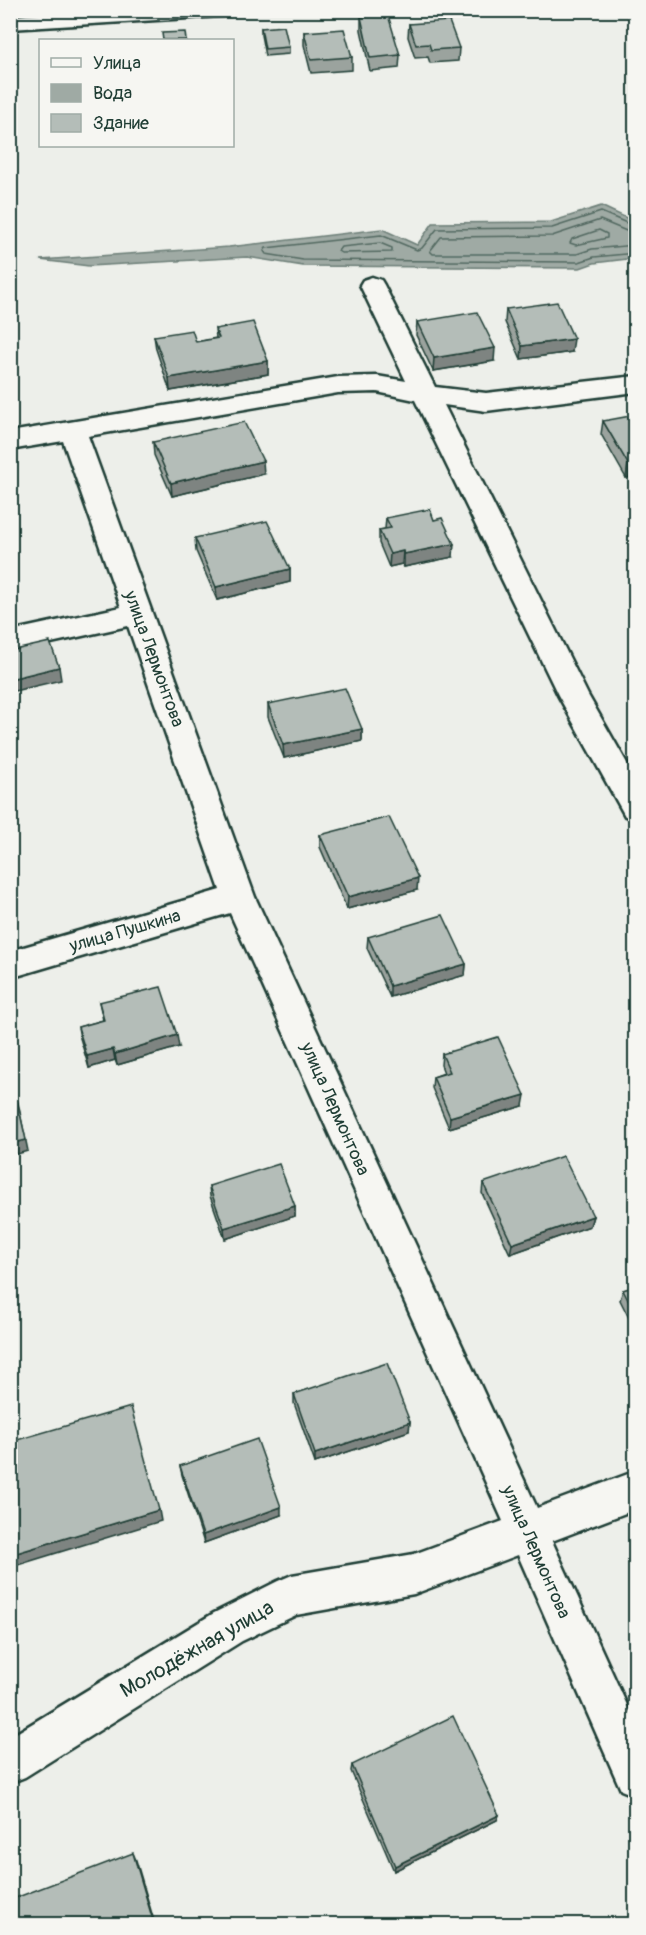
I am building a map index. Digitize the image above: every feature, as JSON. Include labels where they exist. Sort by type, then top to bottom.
[{"type":"street","points":[[10,23],[222,10]]},
{"type":"street","points":[[372,285],[573,695],[636,808]]},
{"type":"street","points":[[10,441],[338,385],[377,384],[486,402],[636,384]]},
{"type":"street","name":"улица Лермонтова","points":[[72,429],[239,897],[636,1775]]},
{"type":"street","points":[[10,642],[138,614]]},
{"type":"street","name":"улица Пушкина","points":[[10,965],[239,897]]},
{"type":"street","name":"Молодёжная улица","points":[[10,1762],[228,1627],[292,1594],[414,1574],[636,1490]]},
{"type":"water","points":[[601,206],[635,222],[635,258],[594,263],[580,268],[303,266],[247,257],[89,266],[40,260],[229,247],[382,229],[417,245],[433,223],[551,222]]},
{"type":"building","points":[[388,15],[400,55],[370,58],[361,17]]},
{"type":"building","points":[[449,21],[459,48],[431,50],[429,44],[416,45],[409,24]]},
{"type":"building","points":[[284,26],[289,47],[265,49],[261,28]]},
{"type":"building","points":[[344,29],[352,57],[311,60],[304,32]]},
{"type":"building","points":[[185,32],[186,39],[163,39],[162,33]]},
{"type":"building","points":[[557,302],[574,339],[522,346],[506,309]]},
{"type":"building","points":[[477,312],[495,348],[434,358],[417,322]]},
{"type":"building","points":[[253,322],[268,361],[169,378],[154,336],[192,330],[196,342],[219,338],[215,329]]},
{"type":"building","points":[[636,415],[636,463],[628,464],[603,421]]},
{"type":"building","points":[[244,422],[263,461],[171,483],[153,442]]},
{"type":"building","points":[[430,509],[434,520],[442,518],[454,544],[404,554],[403,551],[390,554],[379,530],[391,528],[386,518]]},
{"type":"building","points":[[267,521],[290,569],[216,587],[195,538]]},
{"type":"building","points":[[50,642],[59,667],[10,679],[10,651]]},
{"type":"building","points":[[345,688],[362,729],[283,745],[268,704]]},
{"type":"building","points":[[389,817],[418,878],[348,897],[320,835]]},
{"type":"building","points":[[443,915],[466,964],[390,986],[368,937]]},
{"type":"building","points":[[161,987],[177,1035],[115,1054],[113,1049],[87,1056],[78,1027],[104,1020],[99,1002]]},
{"type":"building","points":[[498,1037],[525,1095],[450,1117],[433,1077],[450,1072],[442,1054]]},
{"type":"building","points":[[14,1087],[26,1140],[10,1144],[10,1088]]},
{"type":"building","points":[[563,1156],[593,1216],[512,1244],[483,1183]]},
{"type":"building","points":[[279,1164],[295,1206],[224,1228],[209,1186]]},
{"type":"building","points":[[636,1286],[636,1316],[623,1290]]},
{"type":"building","points":[[387,1363],[410,1422],[315,1454],[294,1394]]},
{"type":"building","points":[[131,1407],[159,1510],[10,1555],[10,1442]]},
{"type":"building","points":[[257,1439],[281,1507],[203,1535],[180,1466]]},
{"type":"building","points":[[453,1716],[499,1815],[395,1866],[352,1765]]},
{"type":"building","points":[[133,1853],[154,1924],[10,1924],[10,1900]]}]
